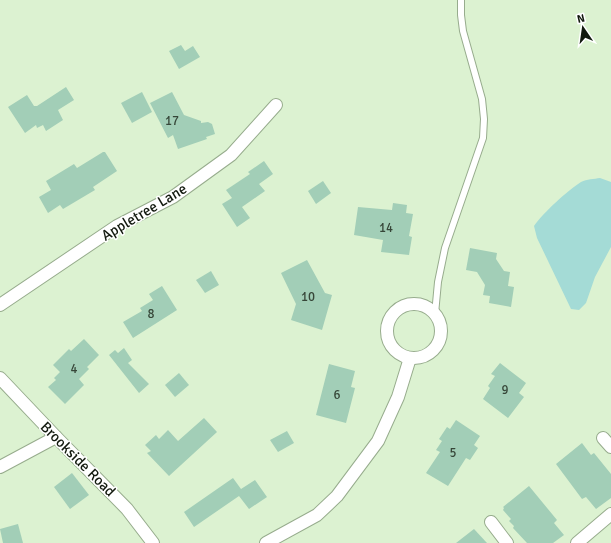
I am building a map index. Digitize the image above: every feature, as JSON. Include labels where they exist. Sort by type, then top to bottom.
[{"type":"street","name":"Appletree Lane","points":[[0,305],[117,226],[173,197],[231,155],[276,105]]},
{"type":"street","points":[[417,304],[427,307],[435,314],[440,324],[441,335],[437,345],[430,353],[421,357],[410,358],[400,355],[392,348],[387,338],[386,328],[390,318],[397,310],[406,305],[417,304]]},
{"type":"street","points":[[266,543],[317,515],[337,496],[378,441],[398,397],[410,358]]},
{"type":"street","name":"Brookside Road","points":[[0,378],[127,509],[153,543]]},
{"type":"street","points":[[0,467],[56,437]]},
{"type":"street","points":[[603,438],[611,447]]},
{"type":"street","points":[[582,541],[611,514]]},
{"type":"street","points":[[491,522],[507,543]]},
{"type":"lane","points":[[435,314],[438,282],[446,248],[483,138],[484,119],[482,99],[464,31],[461,15],[461,0]]},
{"type":"water","points":[[600,178],[611,182],[611,247],[595,277],[586,303],[579,310],[571,309],[537,238],[534,226],[549,208],[581,182]]},
{"type":"building","points":[[181,45],[185,51],[193,46],[200,57],[179,69],[169,51]]},
{"type":"building","points":[[66,87],[74,100],[58,110],[63,120],[46,131],[43,125],[37,128],[36,125],[25,133],[8,107],[27,95],[34,106],[37,106]]},
{"type":"building","points":[[142,92],[152,112],[132,123],[121,103]]},
{"type":"building","points":[[172,92],[184,115],[201,121],[201,123],[208,122],[212,124],[215,134],[206,137],[207,139],[178,149],[173,135],[168,138],[150,103]]},
{"type":"building","points":[[105,152],[117,171],[93,187],[95,190],[63,209],[60,205],[48,213],[39,197],[51,190],[46,181],[74,164],[77,168]]},
{"type":"building","points":[[264,161],[273,174],[259,184],[265,191],[242,207],[250,218],[237,227],[222,204],[232,198],[226,190],[250,174],[248,172]]},
{"type":"building","points":[[323,181],[331,193],[316,204],[308,191]]},
{"type":"building","points":[[393,203],[407,205],[406,213],[413,214],[409,236],[412,237],[409,255],[381,252],[383,240],[354,235],[358,207],[392,210]]},
{"type":"building","points":[[470,248],[497,253],[496,259],[504,271],[510,272],[508,286],[514,287],[511,307],[489,303],[490,296],[483,295],[485,285],[477,272],[466,270]]},
{"type":"building","points":[[307,260],[325,293],[332,295],[322,330],[291,320],[296,304],[281,273]]},
{"type":"building","points":[[211,271],[219,285],[205,293],[196,280]]},
{"type":"building","points":[[162,286],[177,310],[133,338],[123,322],[142,311],[140,308],[153,300],[149,294]]},
{"type":"building","points":[[84,339],[99,355],[87,367],[89,369],[79,379],[84,385],[65,404],[48,387],[56,380],[54,378],[60,372],[53,365],[69,349],[71,351]]},
{"type":"building","points":[[124,348],[132,360],[128,363],[149,384],[139,393],[109,355],[115,350],[118,353]]},
{"type":"building","points":[[500,363],[526,383],[519,393],[524,397],[508,418],[483,399],[490,388],[488,386],[495,376],[491,374]]},
{"type":"building","points":[[329,364],[355,371],[351,387],[355,388],[346,423],[316,415]]},
{"type":"building","points":[[179,373],[189,385],[175,397],[165,385]]},
{"type":"building","points":[[204,418],[217,432],[169,476],[147,453],[151,451],[145,445],[156,435],[159,439],[168,430],[178,441]]},
{"type":"building","points":[[456,420],[480,436],[474,445],[478,448],[470,460],[466,458],[448,486],[426,473],[440,452],[436,450],[442,441],[439,439],[447,427],[450,429]]},
{"type":"building","points":[[287,431],[294,443],[278,452],[270,440]]},
{"type":"building","points":[[582,443],[591,455],[594,453],[611,474],[611,498],[596,509],[586,497],[582,499],[556,464]]},
{"type":"building","points":[[72,473],[89,495],[70,509],[54,487]]},
{"type":"building","points":[[233,478],[241,489],[255,480],[267,497],[249,509],[239,496],[194,527],[184,512]]},
{"type":"building","points":[[529,486],[557,520],[554,523],[564,535],[553,543],[527,543],[513,528],[514,526],[509,521],[511,519],[503,510],[503,507]]},
{"type":"building","points":[[18,524],[23,543],[3,543],[0,529]]},
{"type":"building","points":[[474,529],[487,543],[456,543]]}]
